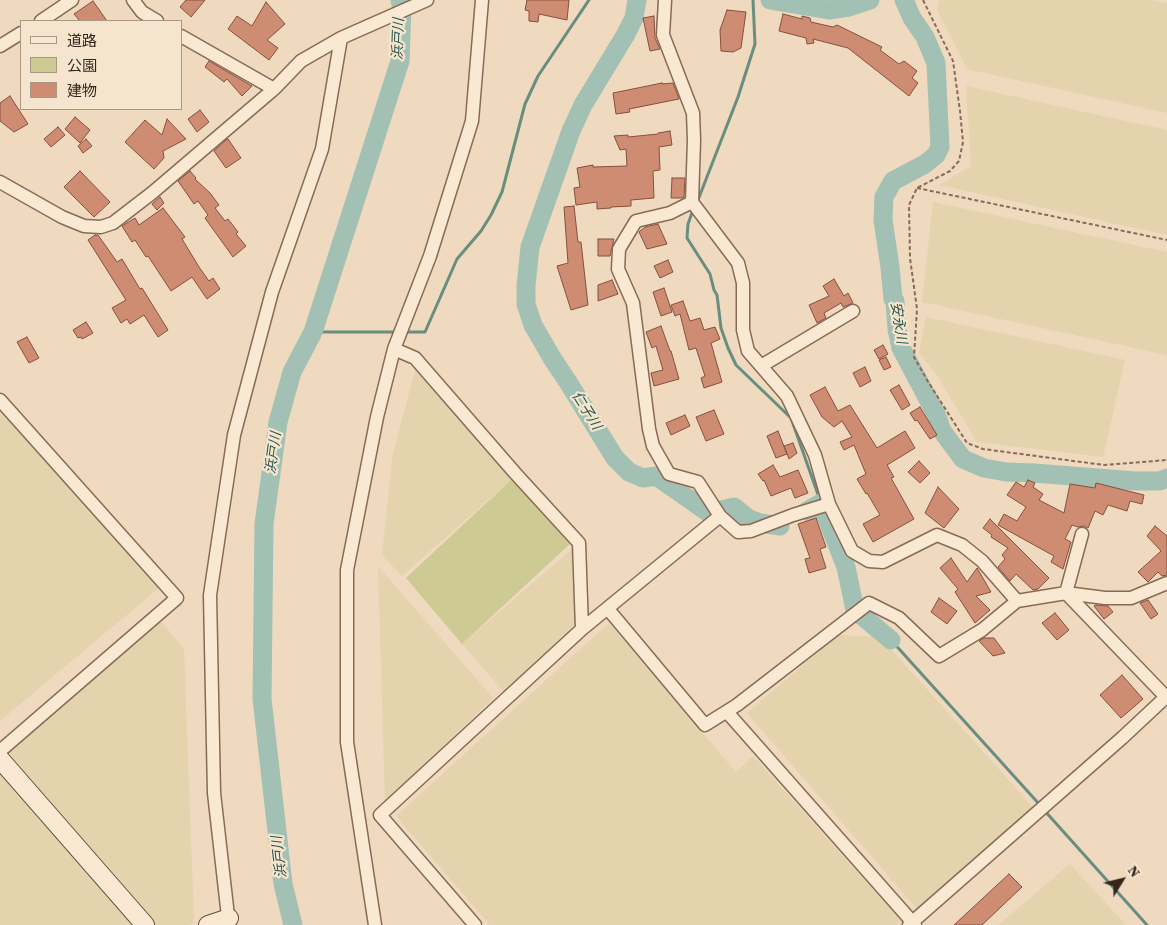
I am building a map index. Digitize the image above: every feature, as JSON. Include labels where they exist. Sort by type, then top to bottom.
[{"type":"street","points":[[42,20],[72,0]]},
{"type":"street","points":[[134,0],[142,12],[154,20]]},
{"type":"street","points":[[0,182],[62,217],[84,226],[101,227],[113,223],[152,193],[274,89],[301,61],[341,38],[427,0]]},
{"type":"street","points":[[375,925],[347,742],[347,570],[378,417],[394,349],[430,256],[472,120],[482,0]]},
{"type":"street","points":[[665,0],[663,35],[693,113],[692,202],[738,263],[743,283],[743,330],[748,351],[787,396],[815,455],[829,504],[852,551],[868,561],[883,562],[937,535],[962,545],[982,561],[1017,601]]},
{"type":"street","points":[[0,46],[20,34]]},
{"type":"street","points":[[182,37],[274,89]]},
{"type":"street","points":[[208,925],[229,921],[214,793],[210,594],[234,435],[272,292],[322,149],[341,38]]},
{"type":"street","points":[[692,202],[670,213],[636,221],[619,249],[618,269],[633,303],[649,429],[653,446],[669,474],[698,482],[720,516],[738,532],[751,531],[829,504]]},
{"type":"street","points":[[761,366],[853,311]]},
{"type":"street","points":[[394,349],[415,358],[514,472],[579,543],[582,629]]},
{"type":"street","points":[[0,400],[176,598],[0,751]]},
{"type":"street","points":[[475,925],[380,815],[582,629],[720,516]]},
{"type":"street","points":[[1066,593],[1082,534]]},
{"type":"street","points":[[608,609],[705,725],[727,712],[869,603],[899,618],[938,656],[982,630],[1017,601],[1066,593],[1105,598],[1131,598],[1167,583]]},
{"type":"street","points":[[727,712],[912,924],[1167,697],[1066,593]]},
{"type":"street","points":[[0,759],[145,925]]},
{"type":"path","points":[[923,0],[953,62],[962,142],[959,161],[950,171],[917,188],[909,205],[910,258],[917,309],[914,357],[967,443],[982,449],[1104,465],[1167,460]]},
{"type":"path","points":[[917,188],[1167,240]]},
{"type":"shaded area","points":[[940,0],[1151,0],[1167,3],[1167,113],[967,69],[937,10]]},
{"type":"shaded area","points":[[966,86],[1167,130],[1167,235],[939,185],[971,166]]},
{"type":"shaded area","points":[[933,202],[1167,252],[1167,355],[922,302]]},
{"type":"shaded area","points":[[926,317],[1125,360],[1103,457],[977,442],[936,374],[919,353]]},
{"type":"shaded area","points":[[416,367],[512,479],[402,576],[382,555],[393,453]]},
{"type":"shaded area","points":[[0,410],[159,588],[0,721]]},
{"type":"shaded area","points":[[579,543],[575,624],[504,692],[462,644]]},
{"type":"shaded area","points":[[378,566],[493,698],[385,802]]},
{"type":"shaded area","points":[[160,620],[184,649],[194,922],[190,925],[154,925],[7,753]]},
{"type":"shaded area","points":[[609,623],[736,772],[753,756],[901,921],[896,925],[490,925],[396,816]]},
{"type":"shaded area","points":[[838,635],[880,637],[1033,807],[918,910],[747,713]]},
{"type":"shaded area","points":[[0,766],[137,925],[0,925]]},
{"type":"shaded area","points":[[1070,864],[1126,925],[998,925]]},
{"type":"green space","points":[[512,479],[572,542],[462,644],[406,578]]},
{"type":"building","points":[[186,0],[205,0],[191,17],[180,7]]},
{"type":"building","points":[[527,0],[569,0],[567,20],[539,14],[538,22],[529,21],[529,11],[525,10]]},
{"type":"building","points":[[93,1],[106,20],[79,20],[74,14]]},
{"type":"building","points":[[266,2],[285,24],[267,40],[278,48],[269,60],[228,29],[237,16],[252,26]]},
{"type":"building","points":[[727,10],[746,12],[741,48],[733,52],[721,51],[720,30]]},
{"type":"building","points":[[783,14],[802,19],[802,16],[810,18],[811,22],[833,27],[837,25],[882,47],[880,50],[899,64],[904,61],[917,71],[912,78],[918,83],[909,96],[848,48],[813,39],[814,43],[807,44],[806,38],[779,31]]},
{"type":"building","points":[[654,16],[655,38],[660,49],[650,51],[643,18]]},
{"type":"building","points":[[209,61],[252,86],[242,96],[227,79],[224,82],[205,67]]},
{"type":"building","points":[[662,83],[673,83],[679,99],[629,109],[630,112],[616,114],[613,93]]},
{"type":"building","points":[[10,96],[28,124],[14,132],[0,121],[0,103]]},
{"type":"building","points":[[200,110],[209,122],[197,132],[188,119]]},
{"type":"building","points":[[75,117],[90,130],[80,143],[65,129]]},
{"type":"building","points":[[167,119],[186,139],[163,151],[164,158],[154,169],[125,142],[145,120],[162,135]]},
{"type":"building","points":[[58,127],[65,135],[51,147],[44,139]]},
{"type":"building","points":[[670,131],[672,145],[659,147],[660,170],[653,171],[654,198],[631,200],[631,206],[611,208],[597,209],[597,202],[576,205],[574,188],[580,187],[577,168],[593,165],[593,167],[627,166],[626,149],[620,150],[614,136],[628,135],[628,137]]},
{"type":"building","points":[[86,139],[92,146],[83,153],[78,146]]},
{"type":"building","points":[[227,139],[241,158],[226,168],[214,151]]},
{"type":"building","points":[[80,171],[110,202],[94,217],[64,187]]},
{"type":"building","points":[[190,171],[219,205],[215,208],[225,221],[228,219],[238,232],[236,234],[246,246],[233,257],[205,218],[208,215],[198,201],[194,204],[178,181]]},
{"type":"building","points":[[672,178],[685,178],[684,197],[671,198]]},
{"type":"building","points":[[160,197],[164,203],[157,210],[152,204]]},
{"type":"building","points":[[574,206],[578,242],[581,242],[588,305],[571,310],[557,266],[568,263],[564,207]]},
{"type":"building","points":[[163,208],[185,237],[182,239],[199,267],[209,281],[213,278],[220,289],[207,299],[192,277],[171,291],[148,256],[146,257],[135,240],[132,242],[122,226],[135,218],[139,225]]},
{"type":"building","points":[[658,224],[667,244],[647,249],[639,232],[645,227]]},
{"type":"building","points":[[98,235],[117,262],[122,259],[168,330],[158,337],[144,315],[130,324],[127,319],[121,323],[112,308],[126,300],[88,240]]},
{"type":"building","points":[[598,239],[614,239],[610,256],[598,256]]},
{"type":"building","points":[[668,260],[673,272],[660,278],[654,266]]},
{"type":"building","points":[[834,279],[844,296],[848,293],[853,303],[843,307],[841,303],[824,313],[826,318],[817,323],[809,305],[829,296],[823,286]]},
{"type":"building","points":[[612,280],[618,294],[598,301],[598,285]]},
{"type":"building","points":[[664,288],[672,312],[661,316],[653,292]]},
{"type":"building","points":[[683,301],[690,321],[700,318],[704,330],[715,327],[720,339],[711,343],[722,382],[704,388],[701,378],[705,376],[696,348],[689,350],[680,314],[675,316],[671,305]]},
{"type":"building","points":[[86,322],[93,333],[82,339],[81,337],[78,338],[73,330]]},
{"type":"building","points":[[661,326],[679,379],[654,386],[651,373],[663,370],[656,346],[652,348],[646,332]]},
{"type":"building","points":[[27,337],[39,358],[29,363],[17,342]]},
{"type":"building","points":[[883,345],[888,354],[879,359],[874,350]]},
{"type":"building","points":[[886,357],[891,367],[884,370],[879,360]]},
{"type":"building","points":[[865,367],[871,381],[860,387],[853,373]]},
{"type":"building","points":[[899,385],[910,405],[902,410],[890,390]]},
{"type":"building","points":[[825,387],[838,411],[850,405],[877,448],[905,431],[915,448],[887,465],[894,477],[891,478],[914,519],[873,542],[863,524],[880,515],[857,479],[866,474],[854,445],[844,450],[840,442],[852,437],[842,421],[834,427],[822,417],[810,395]]},
{"type":"building","points":[[920,407],[937,435],[930,439],[910,413]]},
{"type":"building","points":[[714,410],[724,434],[706,441],[696,417]]},
{"type":"building","points":[[685,415],[690,426],[671,435],[666,423]]},
{"type":"building","points":[[778,431],[787,454],[776,458],[767,436]]},
{"type":"building","points":[[793,443],[797,453],[789,459],[784,446]]},
{"type":"building","points":[[919,461],[930,473],[920,483],[908,472]]},
{"type":"building","points":[[773,465],[780,477],[798,470],[808,493],[795,498],[791,488],[771,496],[764,480],[758,474]]},
{"type":"building","points":[[1028,480],[1035,483],[1033,487],[1043,494],[1039,500],[1064,513],[1070,484],[1095,488],[1096,483],[1144,495],[1142,504],[1130,501],[1127,511],[1108,505],[1103,515],[1095,511],[1088,528],[1072,525],[1065,539],[1071,542],[1063,569],[1051,562],[1054,556],[998,525],[1004,514],[1017,521],[1026,507],[1007,495],[1016,482],[1024,487]]},
{"type":"building","points":[[938,487],[959,509],[944,528],[925,513]]},
{"type":"building","points":[[816,518],[826,547],[820,549],[826,568],[809,573],[805,559],[810,558],[798,524]]},
{"type":"building","points":[[990,519],[1049,578],[1038,589],[1033,590],[1016,574],[1010,581],[998,567],[1005,559],[1002,555],[1008,548],[991,537],[992,535],[983,528]]},
{"type":"building","points":[[1155,526],[1167,536],[1167,575],[1162,576],[1158,572],[1148,582],[1138,572],[1161,551],[1147,536]]},
{"type":"building","points":[[951,558],[967,582],[977,568],[991,592],[976,596],[990,610],[975,623],[955,592],[958,589],[940,568]]},
{"type":"building","points":[[939,598],[957,611],[947,624],[931,612]]},
{"type":"building","points":[[1148,600],[1158,614],[1151,619],[1140,603]]},
{"type":"building","points":[[1094,606],[1108,606],[1113,612],[1104,619]]},
{"type":"building","points":[[1055,613],[1069,630],[1057,640],[1042,623]]},
{"type":"building","points":[[984,638],[994,638],[1005,653],[993,656],[979,641]]},
{"type":"building","points":[[1122,675],[1143,699],[1121,718],[1100,695]]},
{"type":"building","points":[[1009,874],[1022,887],[982,925],[954,925]]},
{"type":"waterway","name":"浜戸川","points":[[293,925],[283,884],[262,699],[264,524],[278,422],[292,372],[313,332],[400,61],[402,8],[400,0]]},
{"type":"waterway","points":[[405,332],[425,332],[457,259],[481,231],[491,215],[502,192],[525,104],[538,76],[589,0]]},
{"type":"waterway","name":"仁子川","points":[[637,0],[634,18],[626,34],[583,105],[571,131],[530,247],[526,304],[533,325],[552,358],[615,458],[629,472],[643,478],[656,476],[709,513],[734,507],[749,519],[780,526]]},
{"type":"waterway","points":[[698,200],[738,97],[755,44],[753,0]]},
{"type":"waterway","name":"安永川","points":[[770,0],[829,10],[849,7],[870,0]]},
{"type":"waterway","name":"安永川","points":[[904,0],[912,18],[925,37],[936,63],[940,147],[936,155],[925,164],[893,181],[884,197],[883,220],[901,348],[936,414],[942,431],[963,459],[984,468],[1006,472],[1135,481],[1160,481],[1167,478]]},
{"type":"waterway","points":[[693,210],[688,224],[687,238],[710,274],[717,295],[721,328],[728,348],[736,365],[791,418],[821,503]]},
{"type":"waterway","points":[[313,332],[396,332]]},
{"type":"waterway","name":"仁子川","points":[[807,511],[821,503],[846,567],[855,610],[891,640]]},
{"type":"waterway","points":[[891,640],[1040,805]]},
{"type":"waterway","points":[[1044,810],[1147,925]]}]
